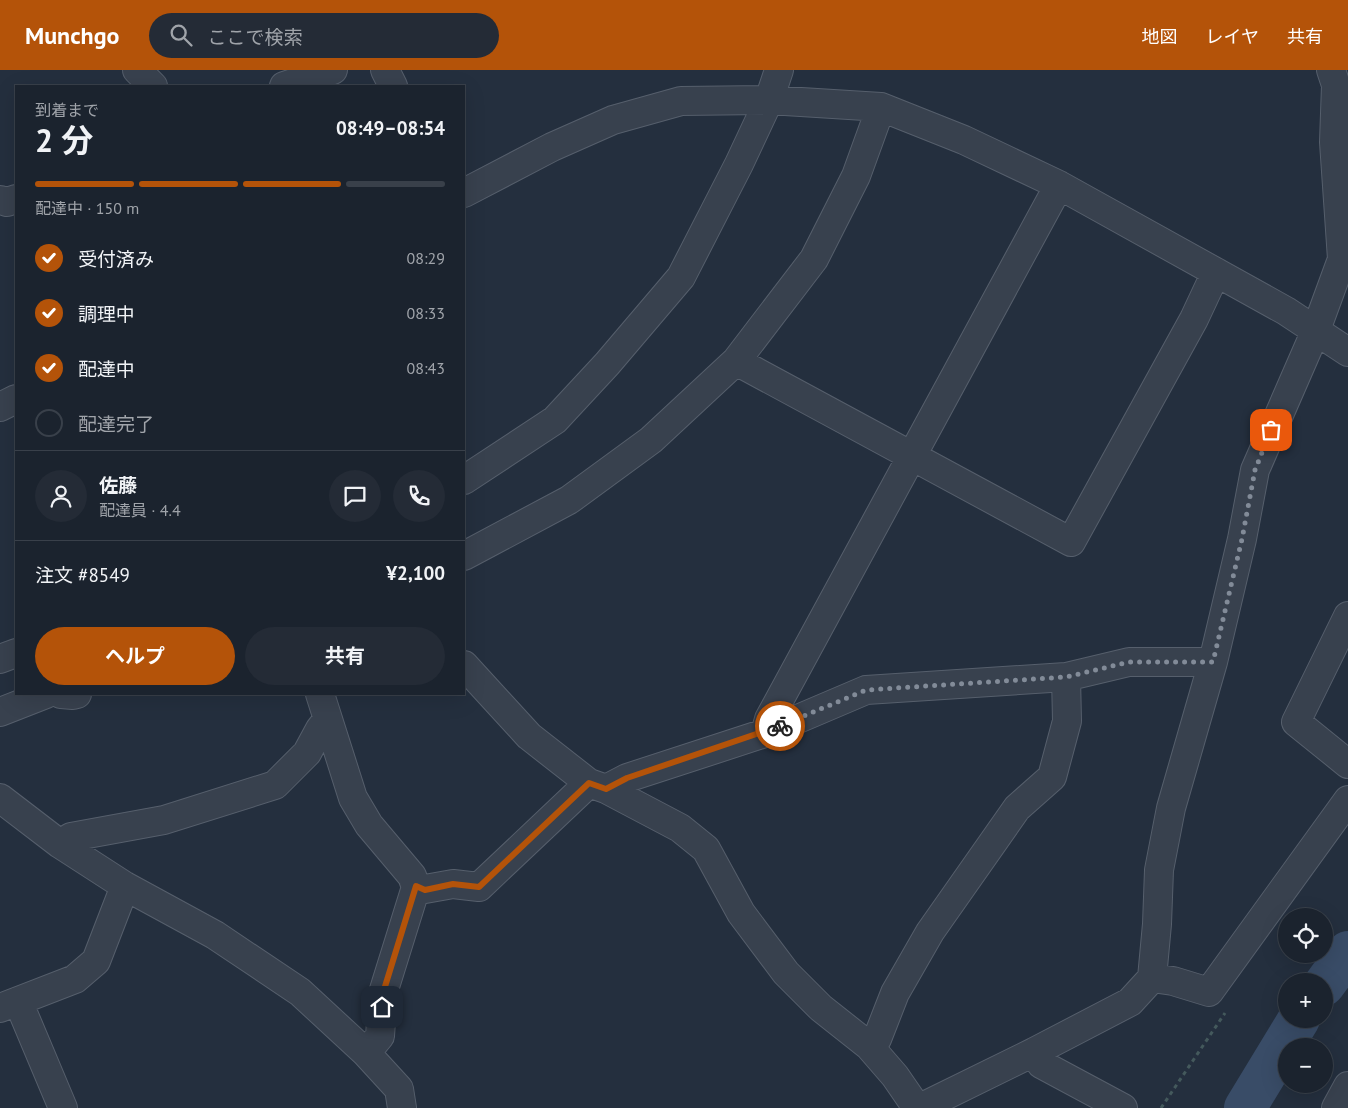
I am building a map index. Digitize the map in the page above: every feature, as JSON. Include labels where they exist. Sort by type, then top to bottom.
[{"type":"street","points":[[137,70],[152,85]]},
{"type":"street","points":[[287,85],[332,70]]},
{"type":"street","points":[[385,70],[392,85]]},
{"type":"street","points":[[465,479],[554,420],[607,364],[681,277],[740,164],[769,100],[779,70]]},
{"type":"street","points":[[465,666],[529,736],[598,786],[680,828],[706,849],[741,913],[786,973],[821,1008],[869,1046],[895,1076],[918,1108],[1034,1052],[1130,1002],[1152,978],[1158,924],[1159,870],[1171,808],[1213,662],[1242,539],[1255,470],[1316,330],[1342,259],[1334,142],[1336,85],[1331,70]]},
{"type":"street","points":[[465,191],[552,147],[613,120],[680,101],[769,100],[881,107],[964,140],[1059,185],[1286,311],[1348,352]]},
{"type":"street","points":[[465,555],[569,500],[651,440],[736,361],[814,259],[856,176],[881,107]]},
{"type":"street","points":[[765,733],[769,719],[1059,185]]},
{"type":"street","points":[[0,200],[6,202],[15,199]]},
{"type":"street","points":[[736,361],[1071,542],[1194,319],[1216,272]]},
{"type":"street","points":[[0,407],[15,399]]},
{"type":"street","points":[[1348,616],[1296,722],[1348,764]]},
{"type":"street","points":[[0,659],[15,653]]},
{"type":"street","points":[[416,886],[425,890],[453,884],[479,887],[598,786],[765,733],[866,690],[1066,677],[1129,662],[1213,662]]},
{"type":"street","points":[[869,1046],[877,1039],[895,993],[930,932],[1017,808],[1052,777],[1067,721],[1066,677]]},
{"type":"street","points":[[0,712],[43,695]]},
{"type":"street","points":[[320,695],[353,798],[370,825],[412,876],[416,886],[383,993],[380,1036],[366,1053]]},
{"type":"street","points":[[60,844],[71,837],[164,820],[275,786],[307,753],[320,728],[327,720]]},
{"type":"street","points":[[0,798],[60,844],[125,886],[215,935],[300,992],[366,1053],[400,1089],[402,1108]]},
{"type":"street","points":[[1152,978],[1173,981],[1209,992],[1348,800]]},
{"type":"street","points":[[63,1108],[9,1004],[75,978],[96,961],[125,886]]},
{"type":"street","points":[[1034,1052],[1041,1064],[1122,1108]]},
{"type":"street","points":[[1336,1108],[1348,1086]]},
{"type":"path","points":[[1161,1108],[1226,1012]]},
{"type":"waterway","points":[[1333,973],[1348,952]]},
{"type":"waterway","points":[[1245,1108],[1294,1028]]},
{"type":"way so far","points":[[780,726],[866,690],[1066,677],[1129,662],[1213,662],[1242,539],[1255,470],[1271,430]]},
{"type":"route","points":[[382,1007],[383,993],[416,886],[425,890],[453,884],[479,887],[589,783],[606,789],[627,778],[765,733],[780,726]]}]
